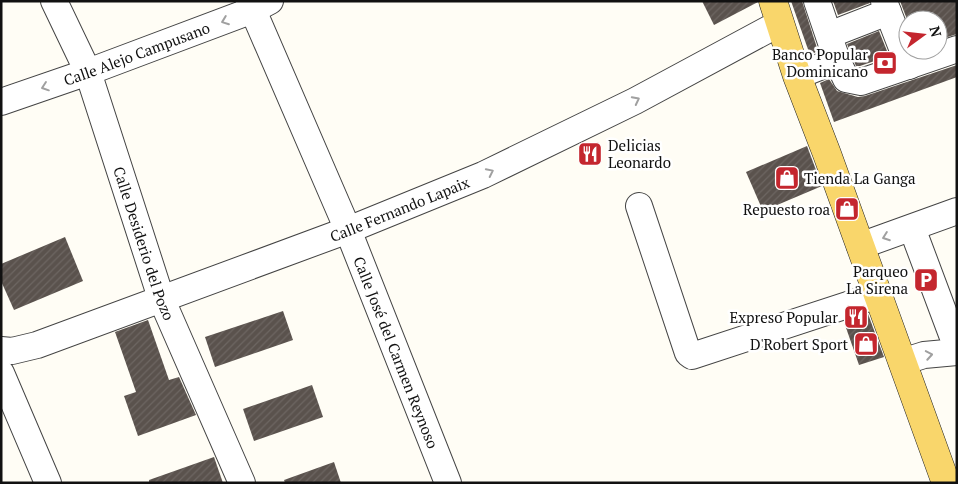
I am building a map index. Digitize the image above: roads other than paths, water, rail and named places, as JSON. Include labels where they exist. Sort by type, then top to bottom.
[{"type":"main road","points":[[775,7],[797,76],[946,483]]},
{"type":"street","name":"Calle Desiderio del Pozo","points":[[54,1],[88,72],[162,298],[242,483]]},
{"type":"street","points":[[817,1],[837,60],[846,79],[861,82],[957,49]]},
{"type":"street","name":"Calle Alejo Campusano","points":[[1,102],[88,72],[257,4]]},
{"type":"street","name":"Calle José del Carmen Reynoso","points":[[257,4],[448,483]]},
{"type":"street","name":"Calle Fernando Lapaix","points":[[1,350],[12,351],[37,345],[348,230],[484,175],[635,101],[775,7]]},
{"type":"street","points":[[830,35],[886,7],[909,66]]},
{"type":"street","points":[[797,76],[837,60]]},
{"type":"street","points":[[639,206],[688,353],[692,356],[878,295]]},
{"type":"street","points":[[860,246],[957,211]]},
{"type":"street","points":[[912,228],[957,348]]},
{"type":"street","points":[[902,362],[924,355],[957,352]]},
{"type":"street","points":[[1,372],[48,483]]},
{"type":"place","name":"Banco Popular Dominicano","points":[[885,63]]},
{"type":"place","name":"Delicias Leonardo","points":[[590,154]]},
{"type":"place","name":"Tienda La Ganga","points":[[787,178]]},
{"type":"place","name":"Repuesto roa","points":[[847,209]]},
{"type":"place","name":"Parqueo La Sirena","points":[[926,280]]},
{"type":"place","name":"Expreso Popular","points":[[856,317]]},
{"type":"place","name":"D'Robert Sport","points":[[866,344]]}]
